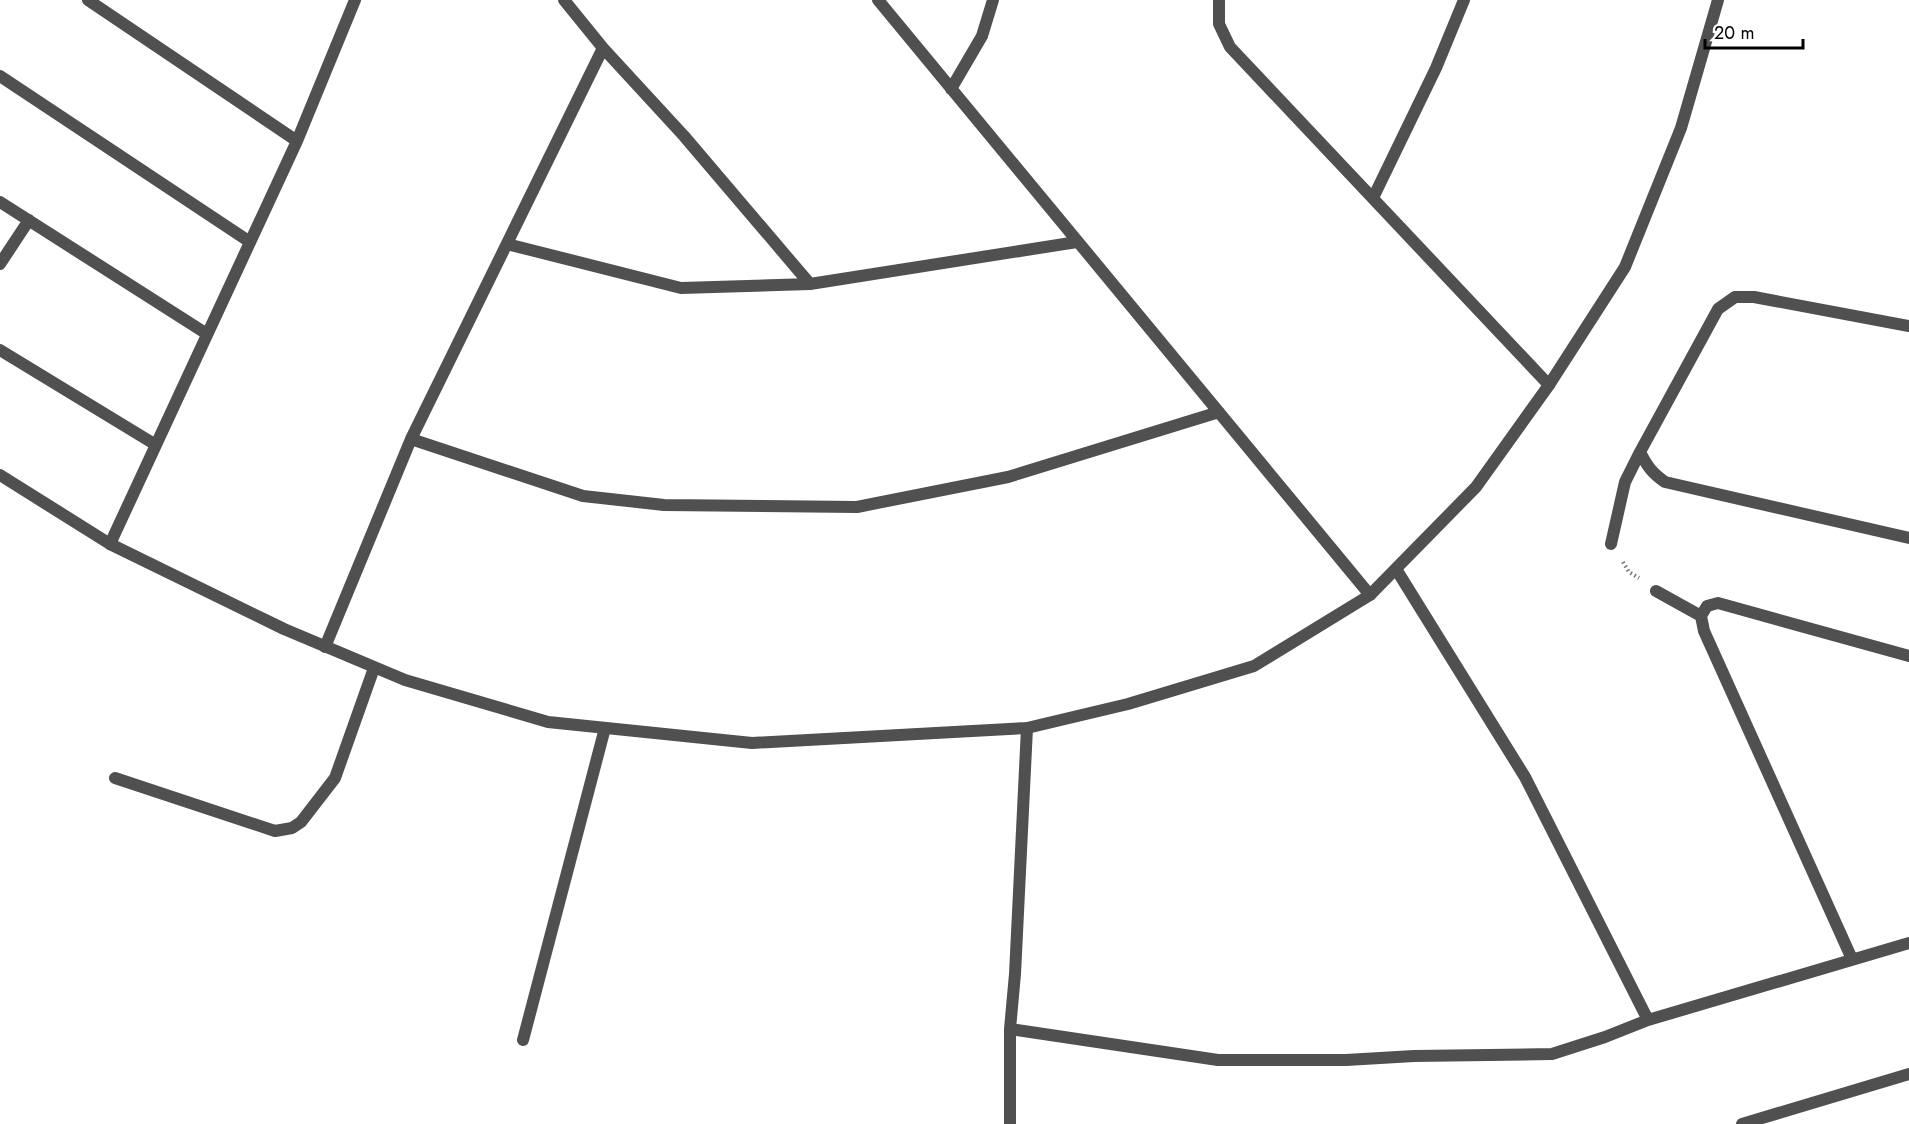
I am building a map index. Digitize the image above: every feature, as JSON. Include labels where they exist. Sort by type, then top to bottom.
[{"type":"street","points":[[88,0],[297,141]]},
{"type":"street","points":[[110,544],[297,141],[355,0]]},
{"type":"street","points":[[564,0],[603,48],[684,136],[810,284]]},
{"type":"street","points":[[878,0],[1370,595]]},
{"type":"street","points":[[951,89],[982,36],[993,0]]},
{"type":"street","points":[[1219,0],[1219,24],[1230,46],[1549,385]]},
{"type":"street","points":[[1373,198],[1436,68],[1464,0]]},
{"type":"street","points":[[0,475],[110,544],[325,647],[405,681],[548,722],[752,743],[1027,728],[1128,704],[1254,666],[1370,595],[1476,487],[1549,385],[1625,267],[1681,128],[1718,0]]},
{"type":"street","points":[[325,647],[411,439],[603,48]]},
{"type":"street","points":[[0,76],[250,242]]},
{"type":"street","points":[[0,202],[207,334]]},
{"type":"street","points":[[0,264],[28,220]]},
{"type":"street","points":[[507,244],[681,288],[810,284],[1077,242]]},
{"type":"street","points":[[1611,544],[1625,482],[1718,309],[1735,297],[1754,297],[1909,326]]},
{"type":"street","points":[[0,350],[156,445]]},
{"type":"street","points":[[411,439],[583,496],[664,506],[857,507],[1008,477],[1219,412]]},
{"type":"street","points":[[1640,452],[1653,474],[1665,482],[1909,537]]},
{"type":"street","points":[[1396,569],[1524,777],[1648,1020]]},
{"type":"street","points":[[1656,591],[1701,616]]},
{"type":"street","points":[[1852,960],[1704,631],[1701,616],[1707,606],[1718,603],[1909,656]]},
{"type":"street","points":[[115,777],[275,831],[292,828],[301,822],[334,778],[374,668]]},
{"type":"street","points":[[523,1040],[605,728]]},
{"type":"street","points":[[1010,1124],[1010,1029],[1016,974],[1027,728]]},
{"type":"street","points":[[1010,1029],[1218,1060],[1346,1060],[1414,1056],[1552,1054],[1648,1020],[1909,943]]},
{"type":"street","points":[[1742,1124],[1909,1074]]},
{"type":"path","points":[[1611,544],[1629,572],[1656,591]]}]
